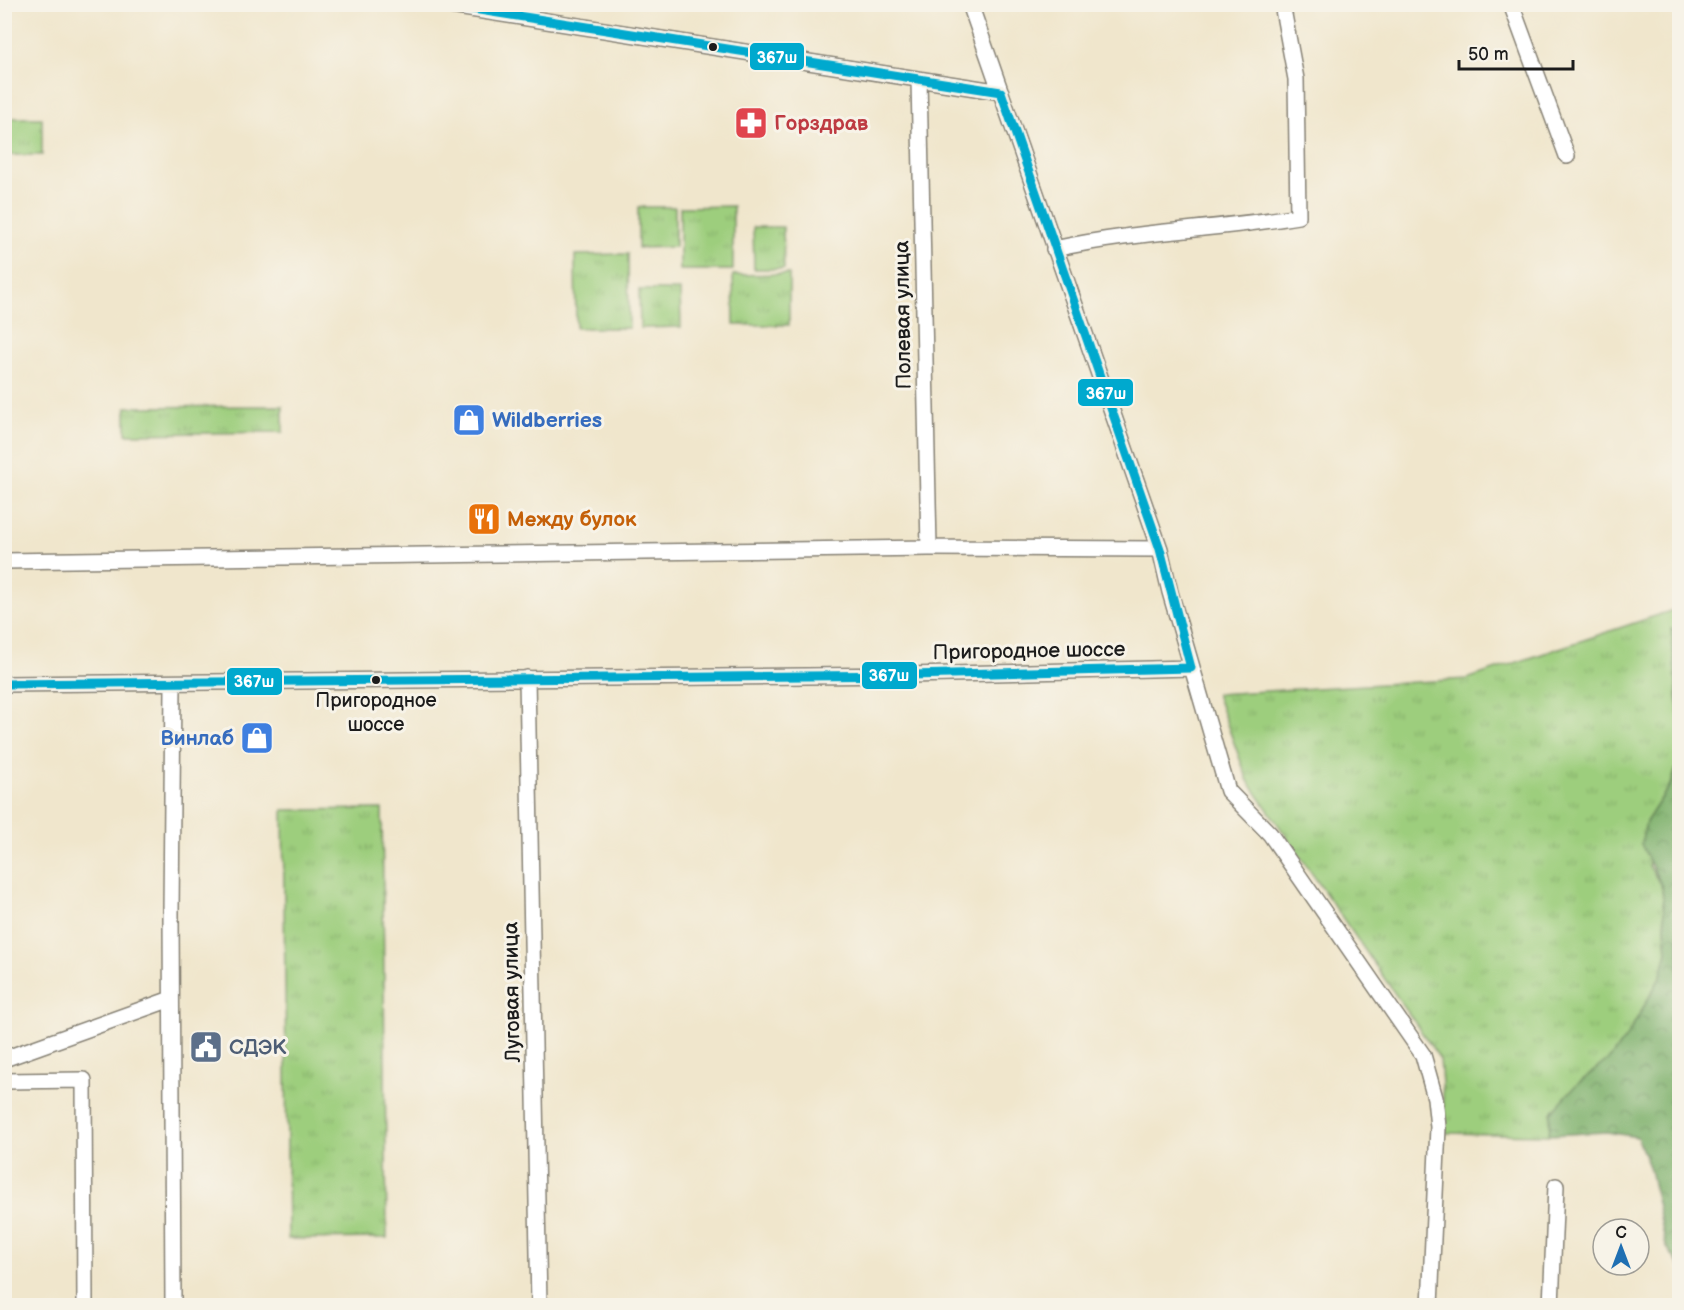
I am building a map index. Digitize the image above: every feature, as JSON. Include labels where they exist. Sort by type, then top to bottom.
[{"type":"street","points":[[438,4],[1000,92]]},
{"type":"street","points":[[970,4],[1160,549],[1191,668],[1228,791],[1270,834],[1423,1055],[1435,1098],[1437,1127],[1430,1305]]},
{"type":"street","points":[[1054,249],[1142,233],[1237,227],[1298,216],[1296,79],[1282,4]]},
{"type":"street","points":[[1511,4],[1567,156]]},
{"type":"street","name":"Полевая улица","points":[[919,80],[929,548]]},
{"type":"street","points":[[4,561],[929,548],[1160,549]]},
{"type":"street","name":"Пригородное шоссе","points":[[4,684],[922,675],[1191,668]]},
{"type":"street","name":"Луговая улица","points":[[527,678],[539,1305]]},
{"type":"street","points":[[173,1305],[171,999],[174,684]]},
{"type":"street","points":[[4,1059],[171,999]]},
{"type":"street","points":[[4,1081],[84,1080],[86,1305]]},
{"type":"street","points":[[1551,1305],[1556,1186]]},
{"type":"green space","points":[[5,118],[42,118],[42,155],[5,155]]},
{"type":"green space","points":[[733,206],[733,270],[680,270],[680,207]]},
{"type":"green space","points":[[638,207],[675,207],[675,247],[638,248]]},
{"type":"green space","points":[[753,227],[783,227],[784,269],[754,269]]},
{"type":"green space","points":[[628,254],[629,328],[576,328],[575,255]]},
{"type":"green space","points":[[789,274],[789,325],[734,325],[733,275]]},
{"type":"green space","points":[[639,290],[680,290],[681,327],[640,328]]},
{"type":"green space","points":[[283,406],[283,432],[126,434],[126,407]]},
{"type":"green space","points":[[1679,608],[1679,629],[1671,629],[1679,716],[1679,759],[1672,782],[1646,822],[1649,866],[1662,887],[1667,952],[1661,976],[1626,1038],[1611,1057],[1551,1113],[1549,1135],[1446,1133],[1440,1059],[1248,781],[1216,694],[1467,679]]},
{"type":"green space","points":[[1671,629],[1679,629],[1679,716]]},
{"type":"green space","points":[[1679,759],[1679,1265],[1666,1246],[1650,1169],[1637,1137],[1607,1132],[1549,1135],[1551,1113],[1574,1087],[1611,1057],[1626,1038],[1661,976],[1667,952],[1662,887],[1641,844],[1646,822],[1672,782]]},
{"type":"green space","points":[[382,809],[387,1238],[288,1239],[283,810]]},
{"type":"transit line","name":"367ш","points":[[4,684],[910,675],[1191,668],[1160,549],[1001,92],[441,4]]},
{"type":"place","name":"Горздрав","points":[[751,123]]},
{"type":"place","name":"Wildberries","points":[[469,420]]},
{"type":"place","name":"Между булок","points":[[484,519]]},
{"type":"place","name":"Пригородное шоссе","points":[[376,680]]},
{"type":"place","name":"Винлаб","points":[[257,738]]},
{"type":"place","name":"СДЭК","points":[[206,1047]]}]
